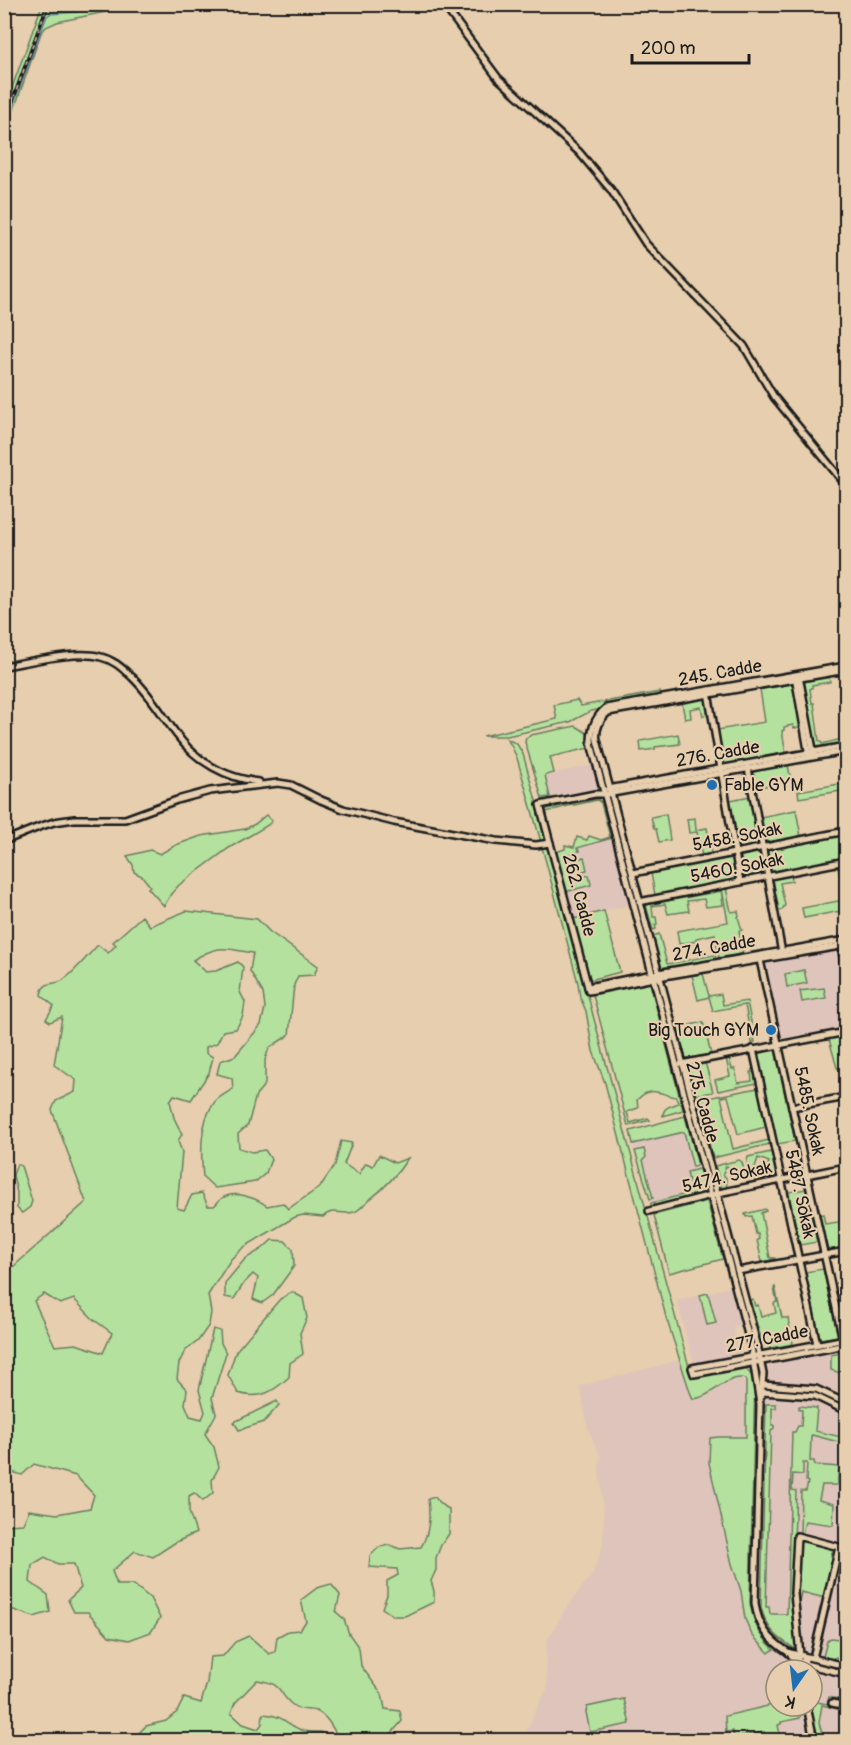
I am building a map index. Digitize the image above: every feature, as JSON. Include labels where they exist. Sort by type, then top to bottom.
[{"type":"street","points":[[443,4],[498,78],[579,152],[611,190],[646,244],[744,346],[774,397],[846,485]]},
{"type":"street","points":[[4,666],[73,656],[95,656],[110,660],[145,690],[181,741],[202,760],[226,774],[269,784],[291,785],[336,807],[394,822],[496,841],[539,845],[550,843]]},
{"type":"street","name":"245. Cadde","points":[[797,677],[846,666]]},
{"type":"street","name":"245. Cadde","points":[[603,713],[607,708],[846,670]]},
{"type":"street","points":[[797,677],[812,755]]},
{"type":"street","points":[[708,693],[740,882]]},
{"type":"street","name":"275. Cadde","points":[[603,713],[593,733],[633,903],[679,1064],[757,1358]]},
{"type":"street","name":"276. Cadde","points":[[722,771],[748,768],[846,746]]},
{"type":"street","name":"276. Cadde","points":[[540,805],[607,791],[846,751]]},
{"type":"street","points":[[748,768],[783,953]]},
{"type":"street","points":[[4,841],[49,823],[74,819],[125,819],[201,793],[269,784]]},
{"type":"street","name":"275. Cadde","points":[[607,791],[633,873],[679,1064]]},
{"type":"street","name":"262. Cadde","points":[[540,805],[589,989]]},
{"type":"street","name":"5458. Sokak","points":[[633,873],[846,831]]},
{"type":"street","name":"5460. Sokak","points":[[633,903],[846,861]]},
{"type":"street","points":[[844,943],[846,979]]},
{"type":"street","name":"274. Cadde","points":[[659,975],[844,943]]},
{"type":"street","name":"274. Cadde","points":[[589,989],[652,976],[760,960],[783,953]]},
{"type":"street","name":"5485. Sokak","points":[[760,960],[845,1341]]},
{"type":"street","points":[[679,1064],[846,1032]]},
{"type":"street","name":"5487. Sokak","points":[[753,1049],[817,1344]]},
{"type":"street","points":[[792,1107],[846,1097]]},
{"type":"street","name":"5474. Sokak","points":[[649,1211],[781,1179],[846,1167]]},
{"type":"street","name":"275. Cadde","points":[[714,1194],[738,1271],[757,1358]]},
{"type":"street","points":[[738,1271],[846,1251]]},
{"type":"street","name":"277. Cadde","points":[[757,1358],[817,1344],[845,1341]]},
{"type":"street","name":"277. Cadde","points":[[693,1371],[845,1341]]},
{"type":"street","points":[[757,1358],[763,1388],[760,1404]]},
{"type":"street","points":[[757,1358],[760,1404],[755,1604],[763,1630],[771,1640],[798,1658]]},
{"type":"street","points":[[763,1388],[812,1388],[846,1403]]},
{"type":"street","points":[[763,1388],[812,1395],[846,1411]]},
{"type":"street","points":[[821,1398],[822,1391]]},
{"type":"street","points":[[800,1658],[794,1593],[797,1536],[839,1547],[813,1658]]},
{"type":"street","points":[[824,1661],[846,1666]]},
{"type":"street","points":[[824,1668],[846,1674]]},
{"type":"street","points":[[832,1702],[846,1706]]},
{"type":"street","points":[[809,1718],[814,1740]]},
{"type":"shaded area","points":[[593,765],[599,788],[541,799],[535,777]]},
{"type":"shaded area","points":[[612,838],[629,905],[573,919],[555,854]]},
{"type":"shaded area","points":[[838,950],[846,1005],[846,1029],[781,1041],[765,963]]},
{"type":"shaded area","points":[[689,1130],[705,1192],[651,1206],[633,1144]]},
{"type":"shaded area","points":[[730,1287],[740,1325],[733,1326],[738,1354],[694,1364],[677,1301]]},
{"type":"shaded area","points":[[846,1350],[846,1740],[523,1740],[547,1689],[547,1641],[566,1608],[592,1575],[603,1546],[604,1513],[600,1456],[588,1428],[580,1386],[680,1360],[686,1380]]},
{"type":"green space","points":[[42,5],[139,5],[57,22],[46,27],[41,33],[5,135],[5,107]]},
{"type":"green space","points":[[829,677],[830,682],[812,685],[810,689],[819,741],[822,744],[846,738],[846,743],[816,749],[804,681]]},
{"type":"green space","points":[[792,684],[801,727],[794,728],[793,725],[784,727],[782,731],[786,754],[724,765],[717,730],[765,722],[760,689]]},
{"type":"green space","points":[[660,692],[660,695],[605,705],[570,722],[507,736],[483,736],[557,719],[554,705],[577,700],[581,706]]},
{"type":"green space","points":[[706,699],[709,715],[703,716],[701,707],[690,709],[691,718],[685,719],[682,703]]},
{"type":"green space","points":[[576,726],[587,733],[589,748],[550,757],[554,773],[545,775],[550,797],[542,798],[525,742],[526,738]]},
{"type":"green space","points":[[678,734],[680,744],[641,751],[640,741]]},
{"type":"green space","points":[[507,739],[517,744],[523,754],[545,833],[545,838],[541,842],[517,758]]},
{"type":"green space","points":[[788,765],[791,781],[755,788],[752,771]]},
{"type":"green space","points":[[846,783],[846,790],[799,798],[798,791]]},
{"type":"green space","points":[[751,796],[759,845],[739,849],[730,800]]},
{"type":"green space","points":[[597,799],[602,802],[612,838],[577,848],[580,851],[567,855],[569,861],[584,857],[587,870],[579,872],[577,867],[570,869],[573,879],[589,875],[591,885],[565,892],[545,811],[572,804],[546,812],[556,852],[565,849],[565,845],[574,847],[577,837],[587,840],[589,836],[601,840],[610,837],[601,803],[597,800],[574,805],[574,803]]},
{"type":"green space","points":[[796,810],[801,837],[765,844],[760,817]]},
{"type":"green space","points":[[666,814],[670,840],[659,842],[651,817]]},
{"type":"green space","points":[[266,815],[272,821],[268,825],[229,848],[179,885],[164,906],[148,888],[150,886],[142,876],[134,872],[133,865],[127,856],[150,850],[160,854],[176,845],[201,836],[245,829]]},
{"type":"green space","points":[[695,818],[696,830],[707,828],[711,854],[702,856],[697,832],[689,833],[687,819]]},
{"type":"green space","points":[[846,834],[846,858],[770,872],[767,850]]},
{"type":"green space","points":[[542,847],[551,852],[692,1378],[745,1368],[755,1379],[750,1603],[758,1628],[764,1639],[774,1649],[769,1653],[752,1635],[745,1619],[741,1591],[732,1564],[709,1463],[710,1438],[746,1437],[746,1379],[732,1379],[700,1398],[693,1399],[690,1392],[666,1317],[605,1083],[593,1051],[586,1011],[580,997]]},
{"type":"green space","points":[[760,852],[764,873],[744,877],[741,856]]},
{"type":"green space","points":[[732,857],[736,880],[655,895],[651,873]]},
{"type":"green space","points":[[846,864],[846,910],[804,918],[802,908],[844,900],[838,866]]},
{"type":"green space","points":[[791,875],[792,881],[780,883],[785,905],[779,911],[773,879]]},
{"type":"green space","points":[[726,888],[731,912],[738,911],[743,954],[719,958],[715,934],[679,944],[677,931],[728,922],[722,889]]},
{"type":"green space","points":[[721,891],[723,905],[706,907],[704,899],[687,901],[689,911],[668,914],[665,904],[652,906],[653,917],[656,917],[657,924],[656,929],[653,930],[646,905]]},
{"type":"green space","points":[[186,911],[257,919],[270,932],[318,966],[314,975],[298,976],[294,985],[289,1035],[269,1048],[265,1060],[265,1084],[256,1095],[248,1125],[238,1134],[239,1148],[252,1152],[265,1150],[271,1159],[266,1173],[255,1182],[215,1188],[203,1177],[202,1149],[203,1129],[209,1111],[218,1099],[233,1089],[232,1078],[217,1074],[220,1061],[235,1056],[261,1025],[265,1008],[263,993],[250,971],[253,953],[216,949],[193,960],[206,972],[216,971],[238,962],[243,967],[240,992],[245,1002],[243,1016],[236,1029],[223,1031],[217,1043],[206,1047],[206,1053],[213,1057],[209,1073],[191,1100],[174,1095],[170,1101],[174,1118],[182,1134],[178,1141],[182,1152],[177,1208],[184,1210],[192,1195],[202,1193],[208,1206],[214,1206],[226,1196],[238,1195],[257,1200],[267,1206],[283,1203],[288,1209],[320,1187],[335,1165],[341,1141],[352,1143],[344,1164],[359,1174],[366,1163],[373,1166],[379,1155],[395,1163],[408,1158],[395,1176],[356,1211],[334,1212],[323,1217],[303,1215],[295,1217],[244,1247],[231,1259],[208,1295],[211,1312],[209,1325],[198,1341],[185,1351],[179,1363],[177,1379],[187,1390],[185,1404],[190,1416],[202,1419],[205,1412],[199,1390],[213,1329],[220,1331],[221,1343],[226,1353],[212,1398],[216,1414],[205,1434],[214,1447],[219,1467],[212,1480],[213,1493],[203,1501],[194,1493],[189,1496],[189,1512],[196,1533],[176,1542],[153,1557],[135,1551],[112,1571],[117,1585],[134,1585],[150,1598],[160,1618],[151,1632],[129,1640],[109,1636],[88,1612],[74,1612],[68,1600],[81,1588],[74,1564],[58,1564],[45,1557],[32,1565],[30,1582],[48,1595],[50,1612],[34,1617],[5,1607],[5,1524],[23,1524],[29,1510],[57,1514],[90,1508],[94,1495],[76,1476],[34,1464],[22,1475],[5,1470],[5,1274],[86,1202],[52,1110],[56,1101],[75,1092],[76,1080],[54,1065],[62,1017],[50,1022],[46,1019],[54,1006],[41,995],[42,990],[46,985],[60,982],[68,976],[98,945],[108,953],[116,945],[113,942],[142,916],[150,926]],"holes":[[[44,1294],[60,1304],[74,1299],[93,1319],[112,1333],[103,1353],[76,1344],[55,1346],[34,1301]]]},
{"type":"green space","points":[[604,911],[620,972],[590,980],[573,919]]},
{"type":"green space","points":[[659,934],[667,964],[715,955],[716,959],[661,968],[653,936]]},
{"type":"green space","points":[[804,970],[807,983],[787,987],[785,974]]},
{"type":"green space","points":[[703,974],[709,996],[721,994],[723,1005],[747,1001],[755,1042],[752,1043],[745,1005],[713,1011],[709,997],[698,1000],[692,975]]},
{"type":"green space","points":[[650,983],[683,1110],[663,1116],[666,1109],[678,1103],[676,1097],[655,1092],[646,1093],[637,1100],[638,1108],[627,1112],[630,1123],[648,1118],[650,1120],[628,1126],[593,995]]},
{"type":"green space","points":[[824,988],[826,998],[802,1002],[800,991]]},
{"type":"green space","points":[[703,1022],[711,1054],[686,1059],[678,1028]]},
{"type":"green space","points":[[846,1035],[846,1067],[837,1068],[829,1039]]},
{"type":"green space","points":[[775,1049],[795,1141],[777,1144],[757,1052]]},
{"type":"green space","points":[[726,1058],[729,1058],[732,1069],[735,1069],[738,1083],[752,1081],[751,1072],[754,1072],[757,1083],[718,1091],[715,1080],[730,1076]]},
{"type":"green space","points":[[705,1062],[713,1092],[696,1095],[688,1066]]},
{"type":"green space","points":[[758,1088],[766,1127],[738,1134],[728,1096],[721,1097],[733,1149],[769,1140],[770,1144],[713,1158],[697,1100]]},
{"type":"green space","points":[[685,1116],[698,1165],[693,1167],[684,1132],[633,1144],[630,1131]]},
{"type":"green space","points":[[644,1149],[646,1157],[643,1160],[653,1198],[650,1199],[635,1151]]},
{"type":"green space","points":[[771,1152],[777,1177],[768,1179],[766,1170],[769,1162],[758,1158],[755,1167],[748,1170],[748,1157]]},
{"type":"green space","points":[[739,1160],[742,1162],[745,1174],[726,1166],[723,1174],[727,1188],[722,1189],[715,1166]]},
{"type":"green space","points":[[17,1164],[21,1166],[32,1201],[30,1207],[22,1213],[17,1208],[17,1193],[13,1175]]},
{"type":"green space","points":[[699,1169],[705,1192],[651,1206],[651,1203],[686,1194],[686,1184],[689,1182],[687,1172]]},
{"type":"green space","points":[[806,1189],[817,1242],[800,1245],[788,1192]]},
{"type":"green space","points":[[707,1201],[723,1259],[669,1273],[654,1215]]},
{"type":"green space","points":[[765,1209],[766,1211],[761,1213],[770,1258],[775,1259],[762,1262],[757,1240],[759,1239],[758,1234],[756,1234],[752,1216],[746,1217],[745,1214]]},
{"type":"green space","points":[[823,1214],[825,1224],[845,1221],[846,1248],[827,1252],[819,1215]]},
{"type":"green space","points":[[272,1240],[285,1241],[293,1249],[294,1266],[273,1295],[262,1303],[253,1299],[258,1278],[253,1274],[234,1299],[225,1297],[225,1283],[245,1259]]},
{"type":"green space","points":[[823,1269],[838,1336],[820,1339],[805,1272]]},
{"type":"green space","points":[[775,1287],[782,1318],[788,1318],[793,1344],[771,1348],[762,1342],[750,1300],[753,1299],[755,1306],[758,1305],[761,1317],[776,1313]]},
{"type":"green space","points":[[292,1292],[303,1298],[307,1318],[300,1333],[303,1354],[290,1363],[289,1377],[272,1390],[253,1396],[238,1393],[228,1375],[236,1351],[280,1299]]},
{"type":"green space","points":[[708,1293],[716,1323],[707,1325],[700,1295]]},
{"type":"green space","points":[[846,1352],[846,1375],[831,1370],[831,1355]]},
{"type":"green space","points":[[277,1401],[279,1405],[264,1422],[239,1430],[234,1422]]},
{"type":"green space","points":[[766,1404],[776,1404],[776,1408],[772,1408],[774,1428],[771,1431],[766,1607],[769,1607],[770,1614],[787,1614],[792,1432],[801,1426],[802,1410],[799,1406],[817,1408],[815,1431],[846,1438],[846,1444],[812,1435],[811,1437],[810,1461],[814,1461],[815,1465],[839,1467],[837,1485],[822,1485],[819,1500],[834,1504],[833,1525],[805,1521],[802,1534],[800,1533],[801,1491],[806,1491],[808,1482],[806,1481],[807,1463],[803,1463],[803,1475],[793,1474],[792,1490],[796,1491],[792,1590],[797,1650],[774,1633],[761,1608]]},
{"type":"green space","points":[[435,1497],[440,1504],[449,1509],[449,1534],[436,1558],[436,1570],[431,1581],[434,1602],[405,1616],[394,1616],[382,1608],[387,1595],[387,1581],[398,1575],[397,1569],[369,1567],[370,1556],[379,1547],[390,1545],[400,1549],[421,1547],[429,1524],[428,1499]]},
{"type":"green space","points":[[801,1540],[837,1549],[836,1552],[832,1552],[831,1556],[835,1557],[825,1598],[801,1592],[798,1608],[799,1542]]},
{"type":"green space","points":[[331,1584],[340,1595],[336,1612],[344,1619],[349,1634],[359,1648],[361,1666],[382,1694],[385,1709],[400,1711],[402,1721],[390,1735],[378,1740],[339,1740],[330,1724],[320,1713],[297,1708],[277,1687],[257,1680],[235,1703],[231,1713],[243,1724],[258,1729],[262,1724],[263,1714],[270,1715],[299,1729],[321,1732],[326,1740],[139,1740],[137,1735],[146,1726],[166,1721],[177,1712],[184,1698],[201,1703],[207,1683],[210,1657],[223,1656],[235,1642],[249,1636],[269,1654],[275,1652],[277,1637],[288,1631],[300,1630],[306,1621],[301,1600],[317,1588]]},
{"type":"green space","points":[[831,1638],[846,1640],[846,1654],[831,1659],[823,1657],[827,1641]]},
{"type":"green space","points":[[829,1697],[846,1701],[846,1704],[831,1700],[830,1704],[846,1708],[846,1711],[824,1706],[824,1703],[827,1704]]},
{"type":"green space","points":[[624,1699],[630,1724],[590,1732],[587,1707]]},
{"type":"green space","points":[[764,1707],[764,1718],[800,1718],[781,1722],[778,1725],[781,1740],[766,1740],[764,1732],[734,1738],[733,1731],[726,1732],[725,1716]]},
{"type":"green space","points":[[813,1718],[820,1718],[824,1740],[817,1740]]},
{"type":"waterway","points":[[4,129],[47,16],[77,12],[99,4]]},
{"type":"railway","points":[[4,124],[48,4]]},
{"type":"place","name":"Fable GYM","points":[[712,785]]},
{"type":"place","name":"Big Touch GYM","points":[[771,1030]]}]
